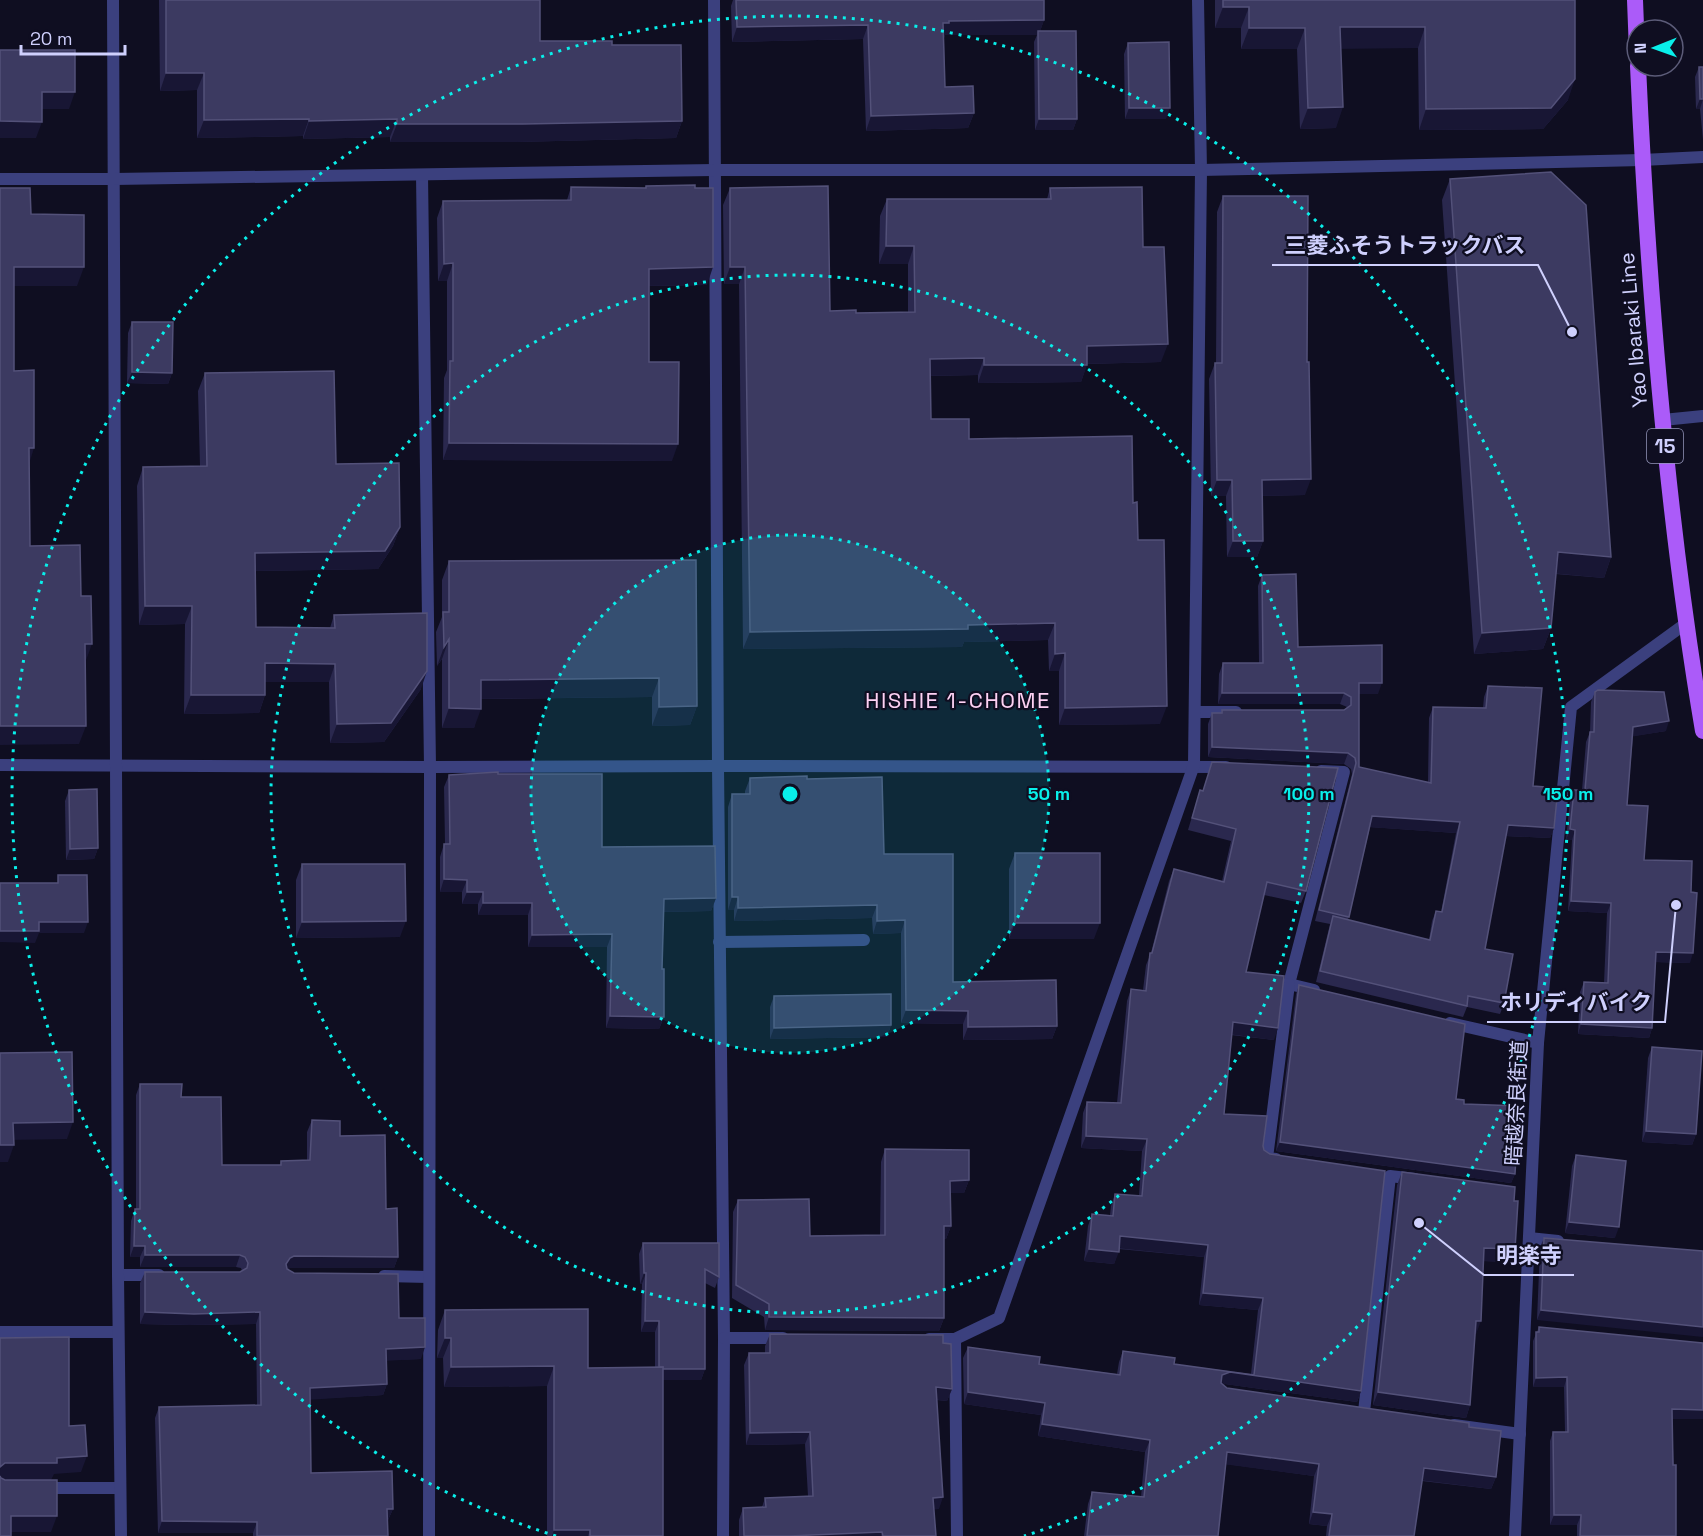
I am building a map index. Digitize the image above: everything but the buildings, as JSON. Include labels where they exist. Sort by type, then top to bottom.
[{"type":"main road","points":[[1635,0],[1636,18]]},
{"type":"main road","name":"Yao Ibaraki Line","points":[[1639,78],[1642,160],[1663,420],[1685,624],[1703,731]]},
{"type":"street","points":[[113,0],[118,1332],[121,1536]]},
{"type":"street","points":[[714,0],[719,942],[724,1338],[723,1536]]},
{"type":"street","points":[[920,1339],[955,1339],[999,1317],[1194,765],[1201,170],[1198,0]]},
{"type":"street","points":[[0,178],[114,179],[714,170],[1201,170],[1703,157]]},
{"type":"street","points":[[422,175],[430,767],[429,1536]]},
{"type":"street","points":[[1663,420],[1703,416]]},
{"type":"street","name":"暗越奈良街道","points":[[1515,1536],[1520,1434],[1531,1328],[1529,1238],[1525,1193],[1571,707],[1685,624]]},
{"type":"street","points":[[1195,712],[1251,712]]},
{"type":"street","points":[[0,765],[430,767],[1194,765],[1240,768]]},
{"type":"street","points":[[1290,1161],[1267,1158],[1288,984],[1344,772],[1309,771]]},
{"type":"street","points":[[719,942],[864,940]]},
{"type":"street","points":[[1288,984],[1323,992]]},
{"type":"street","points":[[1436,1019],[1538,1043]]},
{"type":"street","points":[[1364,1412],[1385,1175],[1425,1180]]},
{"type":"street","points":[[1529,1238],[1575,1242]]},
{"type":"street","points":[[118,1275],[177,1275]]},
{"type":"street","points":[[371,1276],[429,1277]]},
{"type":"street","points":[[0,1332],[118,1332]]},
{"type":"street","points":[[724,1338],[793,1338]]},
{"type":"street","points":[[955,1339],[957,1536]]},
{"type":"street","points":[[1442,1423],[1520,1434]]},
{"type":"street","points":[[33,1488],[120,1488]]},
{"type":"place","name":"三菱ふそうトラックバス","points":[[1572,332]]},
{"type":"place","name":"ホリディバイク","points":[[1676,905]]},
{"type":"place","name":"明楽寺","points":[[1419,1223]]},
{"type":"district","name":"HISHIE 1-CHOME","points":[[958,700]]}]
